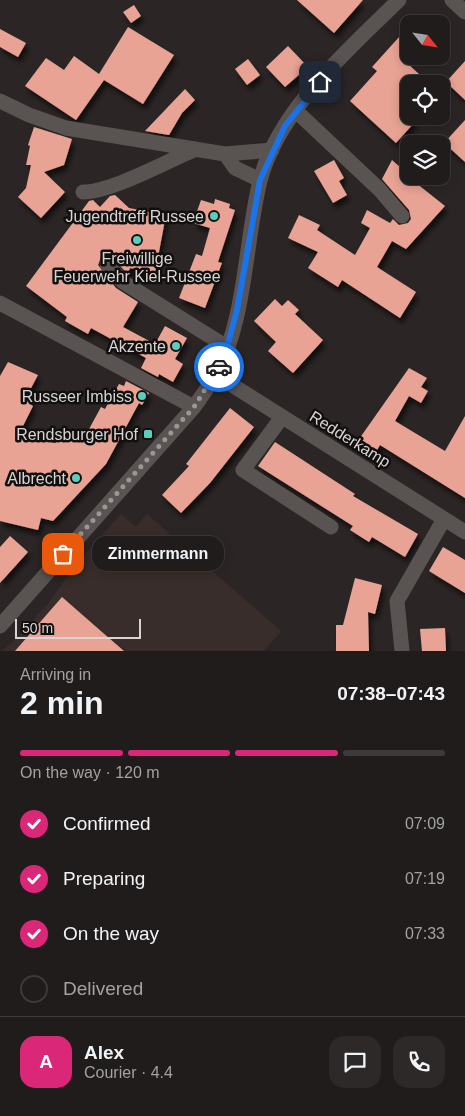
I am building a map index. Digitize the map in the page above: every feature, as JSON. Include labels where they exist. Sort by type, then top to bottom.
[{"type":"street","points":[[0,626],[194,407],[216,375],[227,347],[237,310],[260,180],[272,150],[285,126],[296,111],[341,58],[399,0]]},
{"type":"street","points":[[452,0],[465,12]]},
{"type":"street","points":[[0,101],[28,115],[66,128],[225,154],[272,150]]},
{"type":"street","points":[[296,111],[380,190],[402,216]]},
{"type":"street","points":[[84,192],[96,192],[196,149]]},
{"type":"street","points":[[225,154],[235,168],[260,180]]},
{"type":"street","points":[[107,264],[123,282],[227,347]]},
{"type":"street","points":[[0,303],[194,407]]},
{"type":"street","name":"Redderkamp","points":[[216,375],[465,532]]},
{"type":"street","points":[[282,417],[243,470],[331,527]]},
{"type":"street","points":[[402,651],[397,601],[444,519]]},
{"type":"shaded area","points":[[121,514],[136,527],[147,514],[281,631],[264,651],[2,651],[20,635],[50,601],[77,563]]},
{"type":"building","points":[[297,0],[363,0],[334,33]]},
{"type":"building","points":[[134,5],[141,16],[131,23],[123,12]]},
{"type":"building","points":[[128,27],[174,55],[143,104],[104,80],[76,120],[25,86],[46,58],[64,70],[74,56],[99,74]]},
{"type":"building","points":[[0,29],[26,43],[18,57],[0,47]]},
{"type":"building","points":[[400,36],[400,65],[409,65],[420,75],[400,75],[400,125],[412,125],[403,135],[400,135],[400,139],[396,143],[350,101],[377,71],[372,67]]},
{"type":"building","points":[[288,46],[308,67],[285,87],[266,67]]},
{"type":"building","points":[[248,59],[260,75],[247,85],[235,69]]},
{"type":"building","points":[[465,61],[465,100],[450,86],[450,78]]},
{"type":"building","points":[[185,89],[195,100],[182,113],[169,135],[145,131]]},
{"type":"building","points":[[465,120],[465,162],[450,148],[450,136]]},
{"type":"building","points":[[34,127],[72,139],[64,165],[44,172],[65,192],[41,218],[18,197],[26,188],[31,165],[26,165],[30,146],[28,145]]},
{"type":"building","points":[[334,160],[344,178],[339,181],[347,195],[333,203],[314,171]]},
{"type":"building","points":[[392,160],[400,167],[400,185],[419,185],[445,206],[406,249],[392,241],[377,267],[416,292],[400,318],[342,280],[338,287],[308,268],[318,252],[288,238],[299,215],[320,225],[317,230],[355,255],[370,228],[361,223],[367,210],[390,223],[393,219],[399,225],[408,223],[411,219],[409,210],[382,179]]},
{"type":"building","points":[[115,195],[129,208],[166,215],[155,273],[130,268],[128,274],[109,255],[101,257],[98,265],[116,288],[138,302],[123,327],[155,344],[165,326],[187,338],[175,359],[183,364],[173,382],[159,374],[158,377],[141,368],[146,358],[91,328],[88,334],[65,321],[67,317],[26,286],[89,201],[93,200],[100,207],[110,196]]},
{"type":"building","points":[[215,199],[230,204],[229,208],[235,210],[218,262],[222,263],[205,308],[179,298],[196,254],[202,256],[210,228],[193,223],[201,200],[214,204]]},
{"type":"building","points":[[275,299],[282,306],[288,300],[299,310],[295,314],[323,340],[293,373],[268,351],[276,342],[254,321]]},
{"type":"building","points":[[8,362],[38,375],[30,390],[35,393],[30,404],[33,406],[18,436],[56,443],[57,438],[82,442],[101,407],[105,409],[119,384],[124,386],[126,381],[149,393],[142,405],[139,403],[106,464],[53,521],[41,518],[38,530],[0,521],[0,376]]},
{"type":"building","points":[[409,368],[427,378],[421,387],[428,391],[421,403],[409,396],[395,421],[445,451],[465,416],[465,498],[380,445],[376,452],[357,442]]},
{"type":"building","points":[[230,408],[254,427],[210,483],[181,513],[162,495],[189,466],[186,464]]},
{"type":"building","points":[[275,442],[355,494],[353,496],[418,534],[405,557],[372,537],[369,542],[350,530],[353,526],[258,466]]},
{"type":"building","points":[[10,536],[28,552],[0,583],[0,547]]},
{"type":"building","points":[[443,547],[465,560],[465,593],[429,571]]},
{"type":"building","points":[[355,578],[382,585],[375,614],[368,612],[369,651],[336,651],[336,625],[343,625]]},
{"type":"building","points":[[62,597],[102,632],[124,651],[15,651]]},
{"type":"building","points":[[445,628],[446,651],[422,651],[420,629]]},
{"type":"way so far","points":[[63,554],[194,407],[216,375],[219,367]]},
{"type":"place","name":"Jugendtreff Russee","points":[[214,216]]},
{"type":"place","name":"Freiwillige Feuerwehr Kiel-Russee","points":[[137,240]]},
{"type":"place","name":"Akzente","points":[[176,346]]},
{"type":"place","name":"Russeer Imbiss","points":[[142,396]]},
{"type":"place","name":"Rendsburger Hof","points":[[148,434]]},
{"type":"place","name":"Albrecht","points":[[76,478]]},
{"type":"place","name":"Zimmermann","points":[[63,554]]},
{"type":"route","points":[[219,367],[227,347],[237,310],[260,180],[272,150],[285,126],[320,82]]}]
